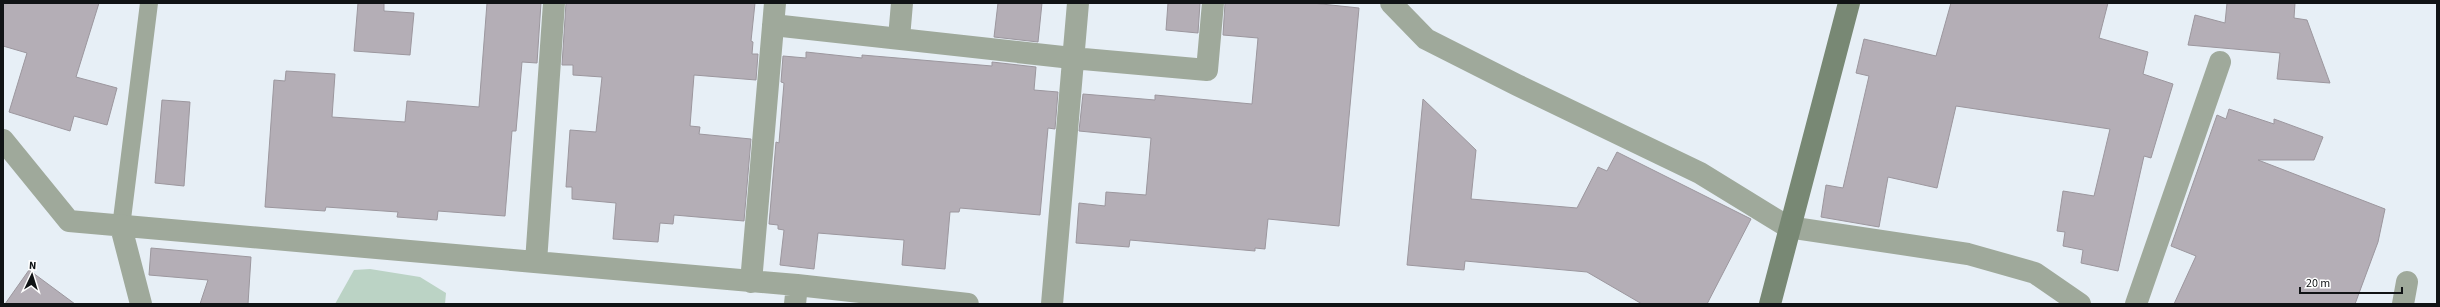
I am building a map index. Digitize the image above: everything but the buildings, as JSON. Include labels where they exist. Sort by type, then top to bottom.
[{"type":"street","points":[[536,262],[554,3]]},
{"type":"street","points":[[751,282],[776,3]]},
{"type":"street","points":[[899,38],[902,3]]},
{"type":"street","points":[[1052,304],[1072,58],[1078,3]]},
{"type":"street","points":[[773,25],[1072,58],[1207,70],[1213,3]]},
{"type":"street","points":[[1391,3],[1426,39],[1517,85],[1700,173],[1788,227],[1968,254],[2035,273],[2080,304]]},
{"type":"street","points":[[1770,304],[1788,227],[1849,3]]},
{"type":"street","points":[[2136,304],[2220,62]]},
{"type":"street","points":[[3,140],[69,221],[121,227],[536,262],[751,282],[796,295],[968,304]]},
{"type":"street","points":[[121,227],[141,304]]},
{"type":"street","points":[[2403,304],[2407,282]]},
{"type":"lane","points":[[121,227],[149,3]]},
{"type":"green space","points":[[370,269],[420,277],[446,293],[445,304],[335,304],[354,270]]}]
